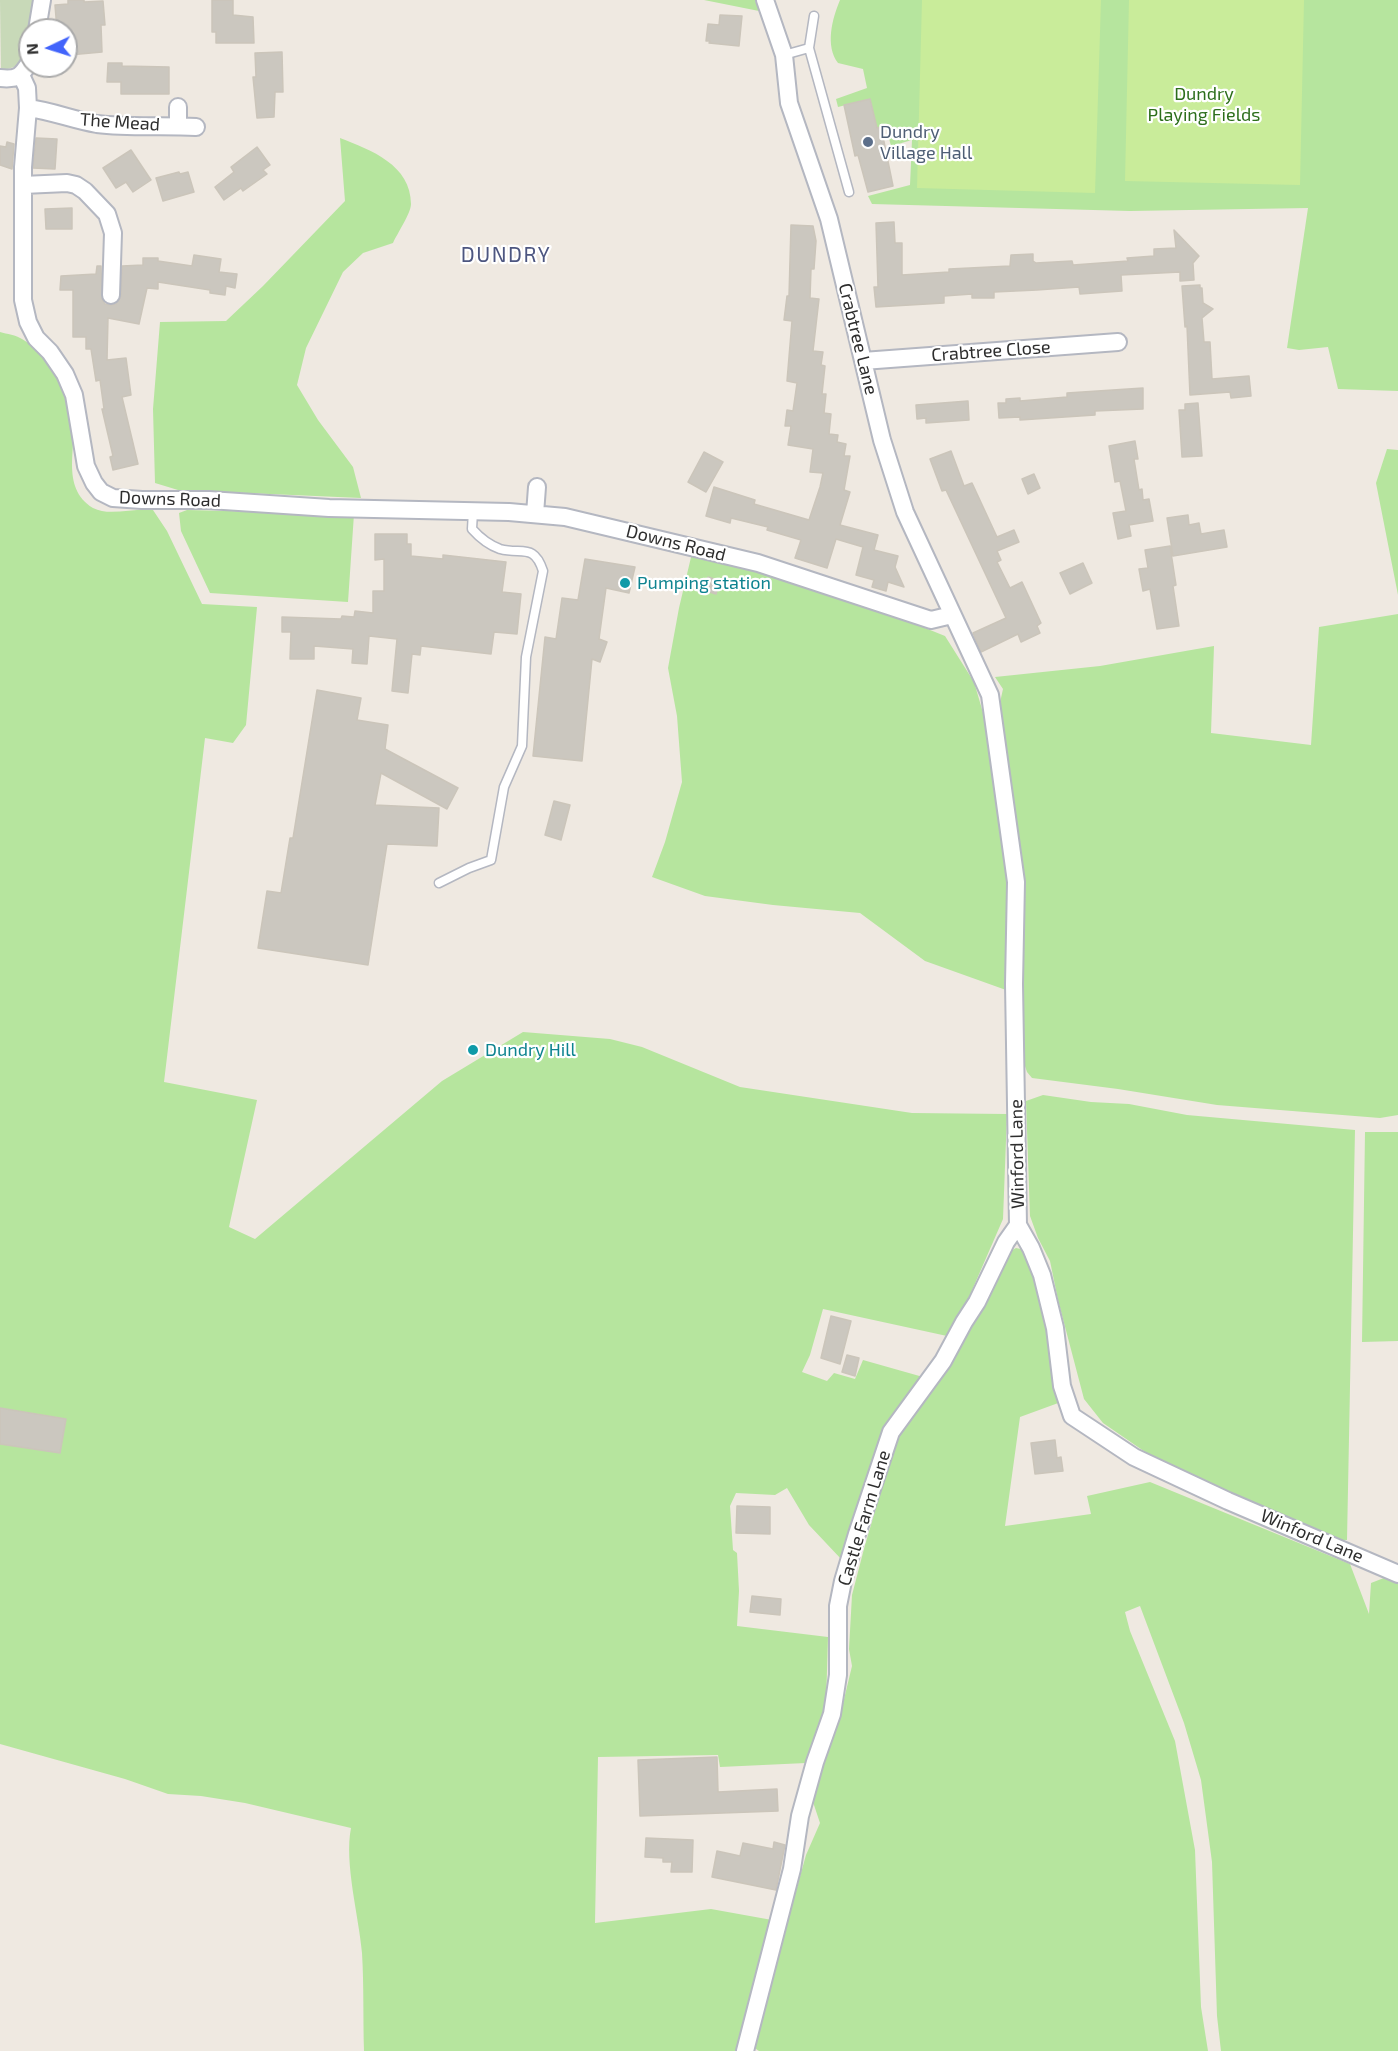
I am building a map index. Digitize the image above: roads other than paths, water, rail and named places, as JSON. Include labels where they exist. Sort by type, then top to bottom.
[{"type":"street","points":[[39,18],[42,0]]},
{"type":"street","name":"Crabtree Lane","points":[[765,0],[784,55],[789,103],[829,219],[882,440],[905,512],[978,669]]},
{"type":"street","points":[[0,78],[11,79],[18,74]]},
{"type":"street","name":"Downs Road","points":[[26,78],[28,108],[23,185],[23,300],[28,322],[36,338],[50,352],[65,374],[74,395],[86,466],[93,483],[101,492],[113,498],[209,500],[329,508],[472,511],[536,514],[576,519],[758,563],[932,620],[952,615]]},
{"type":"street","name":"The Mead","points":[[178,107],[178,126]]},
{"type":"street","name":"The Mead","points":[[28,108],[47,110],[77,120],[99,124],[196,127]]},
{"type":"street","points":[[23,185],[67,183],[76,185],[107,214],[113,233],[111,295]]},
{"type":"street","name":"Crabtree Close","points":[[863,361],[1118,342]]},
{"type":"street","points":[[536,514],[537,487]]},
{"type":"street","name":"Winford Lane","points":[[978,669],[990,695],[1016,882],[1014,984],[1018,1225],[1042,1275],[1055,1328],[1062,1386],[1072,1416],[1134,1456],[1228,1501],[1398,1574]]},
{"type":"street","name":"Castle Farm Lane","points":[[745,2051],[792,1869],[800,1816],[815,1762],[832,1714],[838,1675],[838,1606],[856,1534],[891,1432],[943,1361],[977,1302],[1006,1242],[1018,1225]]},
{"type":"lane","points":[[814,16],[809,48],[849,192]]},
{"type":"lane","points":[[784,55],[809,48]]},
{"type":"lane","points":[[439,882],[491,860],[504,787],[522,746],[526,657],[543,571],[540,559],[534,554],[528,551],[502,549],[479,536],[472,530],[472,511]]},
{"type":"place","name":"Dundry Village Hall","points":[[868,142]]},
{"type":"place","name":"Pumping station","points":[[625,583]]},
{"type":"place","name":"Dundry Hill","points":[[473,1050]]},
{"type":"district","name":"DUNDRY","points":[[506,255]]},
{"type":"park label","name":"Dundry Playing Fields","points":[[1204,104]]}]
